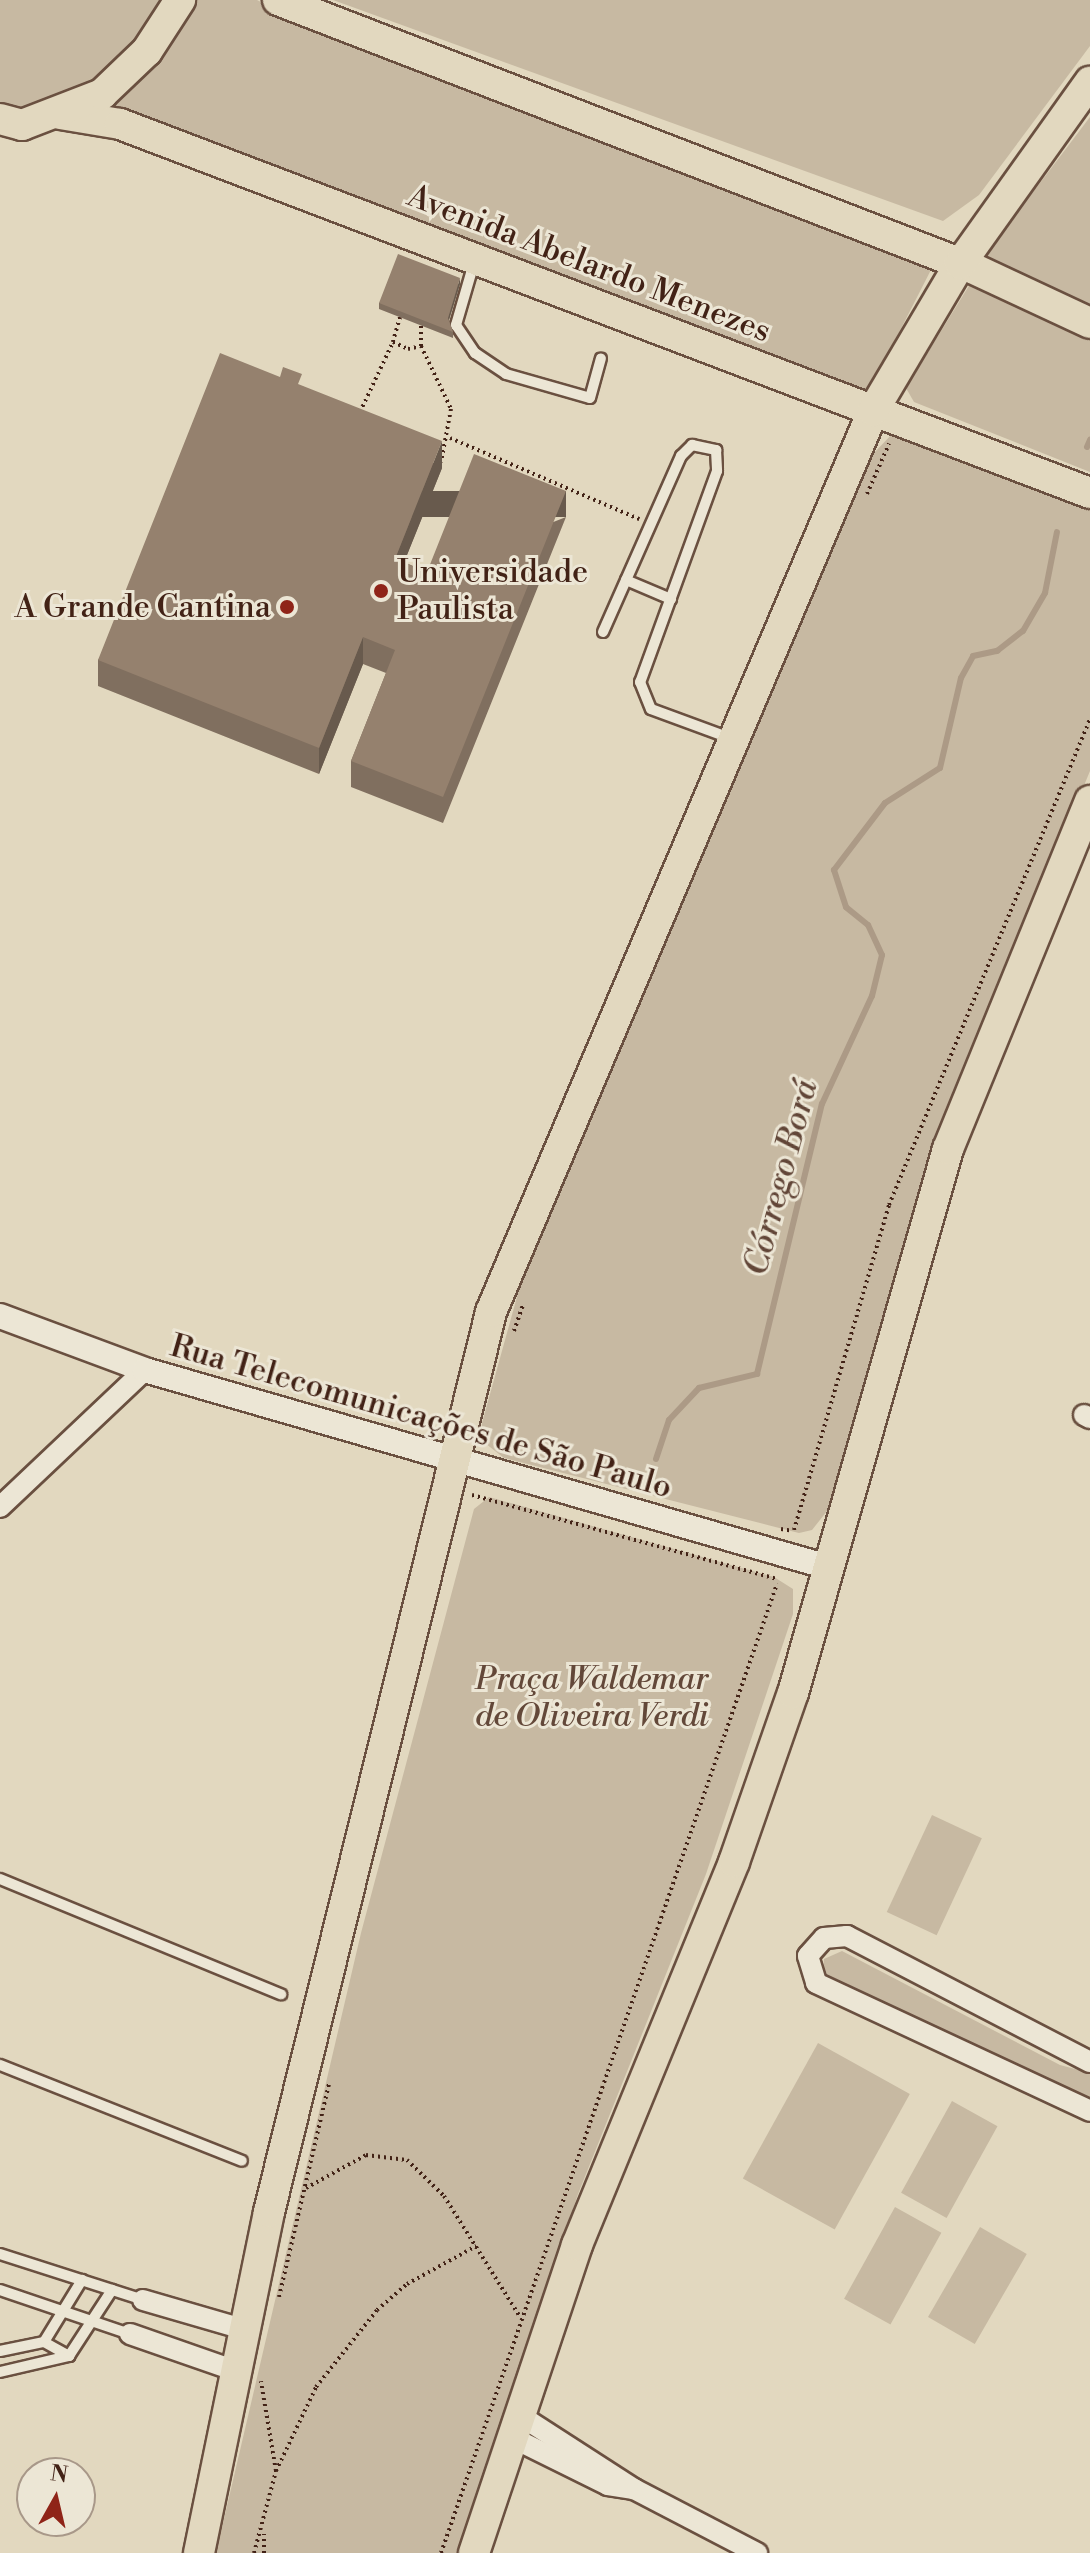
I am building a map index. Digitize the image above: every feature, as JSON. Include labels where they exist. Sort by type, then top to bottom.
[{"type":"main road","points":[[7,128],[60,114],[102,94],[135,62],[180,0]]},
{"type":"main road","points":[[278,0],[960,264],[1090,323]]},
{"type":"main road","points":[[199,2553],[248,2375],[243,2329],[455,1462],[511,1256],[873,411],[960,264],[1090,82]]},
{"type":"main road","name":"Avenida Abelardo Menezes","points":[[60,114],[120,124],[1090,493]]},
{"type":"main road","points":[[474,2553],[577,2245],[734,1862],[828,1567],[948,1149],[1090,801]]},
{"type":"street","name":"Rua Telecomunicações de São Paulo","points":[[0,1316],[145,1370],[455,1462],[828,1567]]},
{"type":"street","points":[[0,1507],[145,1370]]},
{"type":"street","points":[[1090,2062],[847,1936],[824,1938],[808,1956],[816,1983],[1090,2111]]},
{"type":"street","points":[[143,2300],[243,2329]]},
{"type":"street","points":[[160,2345],[172,2309]]},
{"type":"street","points":[[130,2334],[248,2375]]},
{"type":"street","points":[[517,2427],[558,2448],[608,2485],[634,2489],[757,2553]]},
{"type":"lane","points":[[477,258],[456,325],[475,353],[506,374],[590,398],[601,358]]},
{"type":"lane","points":[[603,632],[681,456],[692,445],[716,450],[717,471],[671,599],[641,698],[651,709],[734,740]]},
{"type":"lane","points":[[626,580],[671,599]]},
{"type":"lane","points":[[1,1881],[281,1994]]},
{"type":"lane","points":[[0,2065],[242,2161]]},
{"type":"lane","points":[[0,2254],[143,2300]]},
{"type":"lane","points":[[0,2351],[44,2342],[67,2313],[82,2280]]},
{"type":"lane","points":[[0,2290],[130,2334]]},
{"type":"lane","points":[[0,2372],[69,2356],[96,2322],[112,2290]]},
{"type":"lane","points":[[44,2342],[69,2356]]},
{"type":"path","points":[[357,420],[393,342],[400,317]]},
{"type":"path","points":[[421,326],[421,346],[451,409],[450,438],[439,467]]},
{"type":"path","points":[[393,342],[421,346]]},
{"type":"path","points":[[450,438],[651,524]]},
{"type":"path","points":[[861,508],[891,439],[903,439]]},
{"type":"path","points":[[510,1344],[525,1300]]},
{"type":"path","points":[[441,2553],[519,2316],[778,1581],[468,1495]]},
{"type":"path","points":[[763,1525],[793,1531]]},
{"type":"path","points":[[304,2190],[366,2155],[407,2160],[435,2185],[519,2316]]},
{"type":"path","points":[[264,2553],[264,2532],[276,2471],[316,2387],[377,2310],[407,2284],[476,2246]]},
{"type":"path","points":[[248,2375],[276,2471]]},
{"type":"path","points":[[254,2553],[264,2532]]},
{"type":"green space","points":[[0,0],[161,0],[133,44],[99,77],[25,111],[0,108]]},
{"type":"green space","points":[[187,0],[257,0],[312,28],[935,262],[867,395],[99,107]]},
{"type":"green space","points":[[333,0],[1090,0],[1090,46],[979,195],[943,221]]},
{"type":"green space","points":[[1090,117],[1090,472],[914,402],[906,388],[999,237]]},
{"type":"green space","points":[[894,432],[1090,502],[1090,771],[950,1108],[831,1506],[812,1530],[799,1533],[504,1458],[481,1440],[482,1423],[530,1250],[873,454]]},
{"type":"green space","name":"Praça Waldemar de Oliveira Verdi","points":[[489,1497],[774,1577],[793,1589],[793,1614],[706,1874],[578,2194],[460,2553],[216,2553],[361,1933],[474,1509]]},
{"type":"green space","points":[[932,1815],[982,1838],[937,1935],[887,1912]]},
{"type":"green space","points":[[842,1951],[1060,2065],[1090,2073],[1090,2102],[823,1979],[824,1959]]},
{"type":"green space","points":[[818,2043],[910,2094],[835,2229],[743,2179]]},
{"type":"green space","points":[[952,2101],[997,2126],[947,2218],[901,2193]]},
{"type":"green space","points":[[895,2207],[941,2233],[890,2325],[844,2299]]},
{"type":"green space","points":[[980,2227],[1027,2254],[975,2344],[928,2317]]},
{"type":"building","points":[[398,254],[460,278],[448,318],[453,332],[379,303]]},
{"type":"building","points":[[220,353],[280,377],[283,367],[302,374],[298,384],[442,441],[395,559],[427,572],[474,454],[566,491],[443,797],[351,761],[395,650],[363,637],[319,748],[98,660]]},
{"type":"waterway","name":"Córrego Borá","points":[[1087,447],[1090,440]]},
{"type":"waterway","name":"Córrego Borá","points":[[656,1459],[669,1420],[699,1388],[757,1374],[822,1104],[872,996],[882,955],[868,925],[846,907],[834,870],[885,803],[940,768],[961,678],[973,656],[997,651],[1023,631],[1045,593],[1057,532]]},
{"type":"place","name":"Universidade Paulista","points":[[381,591]]},
{"type":"place","name":"A Grande Cantina","points":[[287,607]]}]
